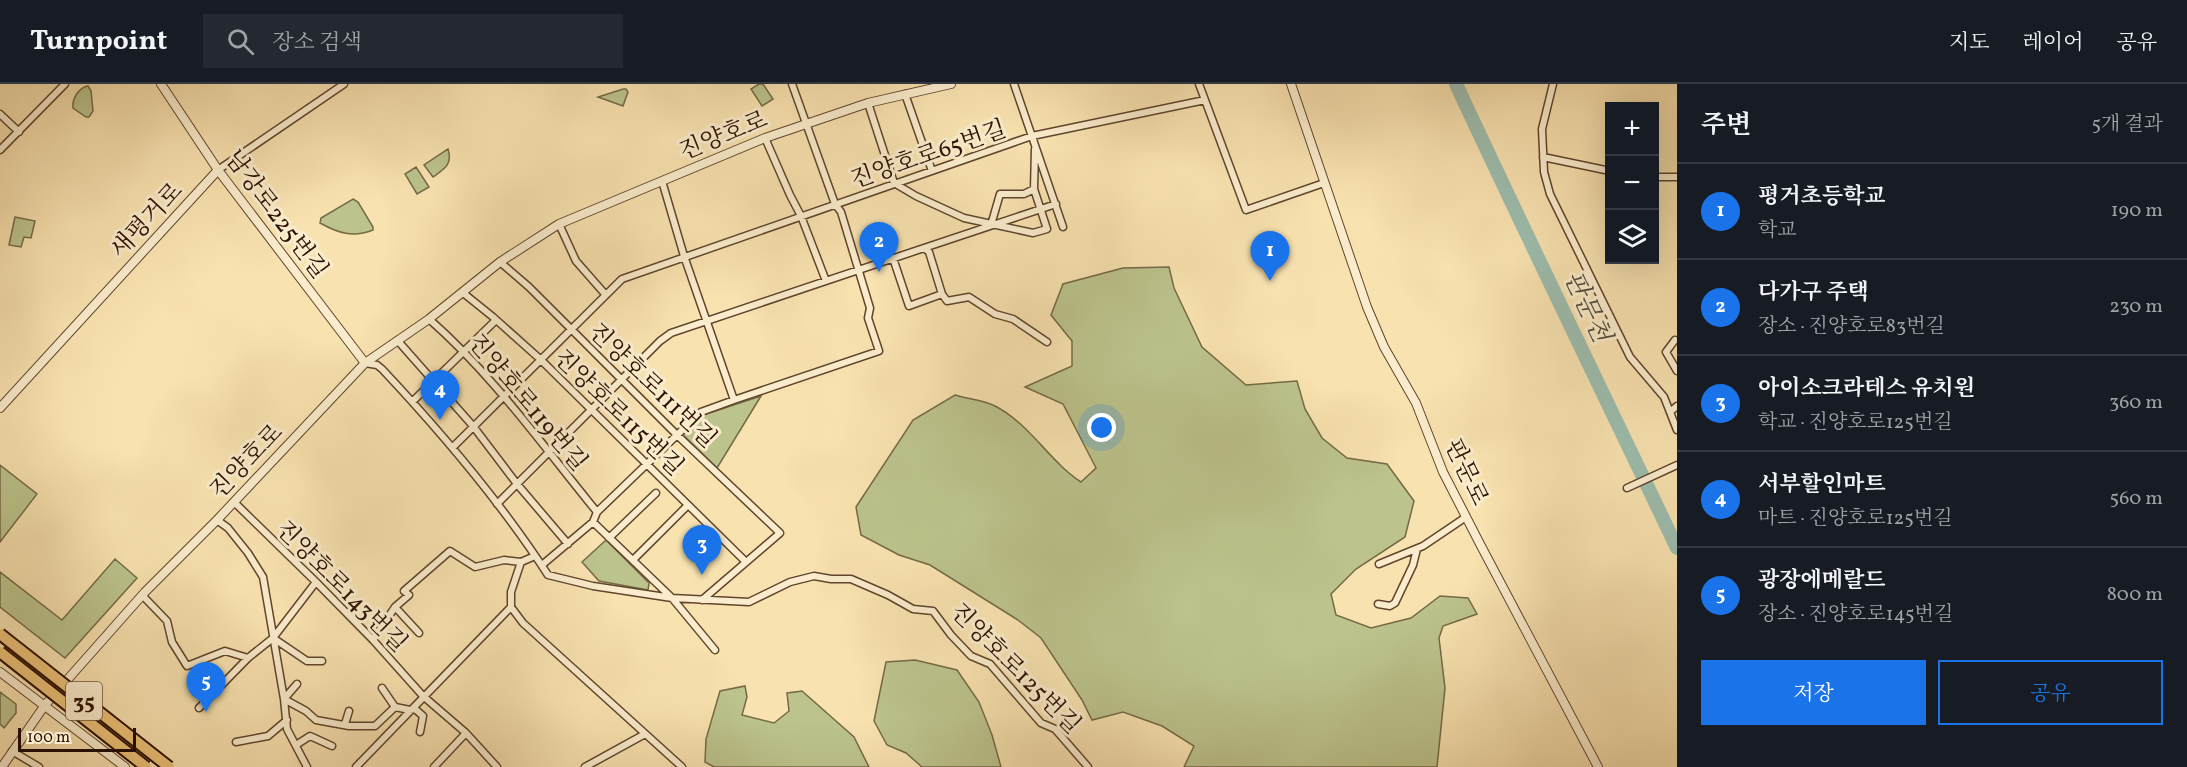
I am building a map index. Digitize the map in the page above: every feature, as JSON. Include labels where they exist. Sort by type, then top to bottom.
[{"type":"highway","name":"35","points":[[0,634],[169,767]]},
{"type":"highway","name":"35","points":[[0,652],[146,767]]},
{"type":"street","points":[[0,150],[65,84]]},
{"type":"street","name":"남강로225번길","points":[[161,84],[218,170],[365,363]]},
{"type":"street","name":"새평거로","points":[[0,408],[218,170],[344,84]]},
{"type":"street","points":[[542,565],[593,522],[597,512],[701,412],[879,351],[868,318],[870,308],[841,212],[835,204],[792,84]]},
{"type":"street","name":"진양호로","points":[[2,767],[45,705],[142,596],[365,363],[429,319],[500,262],[559,224],[765,138],[806,122],[868,103],[951,84]]},
{"type":"street","name":"진양호로65번길","points":[[1014,84],[1063,227]]},
{"type":"street","points":[[1199,84],[1246,210],[1324,183]]},
{"type":"street","name":"판문로","points":[[1291,84],[1367,307],[1384,347],[1416,403],[1443,472],[1598,767]]},
{"type":"street","points":[[1553,84],[1542,129],[1544,172],[1550,194],[1630,357],[1664,397],[1677,430]]},
{"type":"street","points":[[905,94],[932,171]]},
{"type":"street","points":[[1032,136],[1205,100]]},
{"type":"street","points":[[868,103],[894,183],[964,218],[1033,233],[1047,229],[1041,208]]},
{"type":"street","points":[[0,114],[19,132]]},
{"type":"street","name":"진양호로65번길","points":[[453,447],[621,279],[1032,136]]},
{"type":"street","points":[[765,138],[801,216],[826,281]]},
{"type":"street","name":"진양호로65번길","points":[[1035,146],[1034,189],[1041,208]]},
{"type":"street","points":[[1543,157],[1605,170]]},
{"type":"street","points":[[1659,177],[1677,177]]},
{"type":"street","points":[[662,181],[684,256],[734,399]]},
{"type":"street","points":[[991,225],[1000,194],[1024,194],[1034,189]]},
{"type":"street","points":[[497,504],[660,341],[671,333],[1056,204]]},
{"type":"street","points":[[559,224],[576,261],[605,294]]},
{"type":"street","points":[[1033,233],[1033,243]]},
{"type":"street","points":[[924,248],[928,252],[946,302],[969,297],[995,314],[1013,319],[1047,342]]},
{"type":"street","points":[[893,258],[909,306],[942,294]]},
{"type":"street","name":"진양호로111번길","points":[[500,262],[780,533],[746,562]]},
{"type":"street","name":"진양호로115번길","points":[[462,292],[540,359],[746,562]]},
{"type":"street","name":"진양호로119번길","points":[[429,319],[464,351],[504,396],[597,512]]},
{"type":"street","points":[[413,401],[496,320]]},
{"type":"street","points":[[1675,340],[1666,352],[1677,371]]},
{"type":"street","points":[[398,341],[473,426],[517,484],[568,544]]},
{"type":"street","name":"진양호로125번길","points":[[365,363],[377,365],[382,369],[453,447],[548,575],[593,586],[672,598],[749,602],[790,582],[814,576],[851,579],[913,609],[933,611],[971,656],[990,664],[1034,716],[1041,723],[1055,729],[1088,767]]},
{"type":"street","points":[[1670,412],[1677,406]]},
{"type":"street","points":[[1627,488],[1677,465]]},
{"type":"street","points":[[609,538],[656,493]]},
{"type":"street","name":"진양호로143번길","points":[[234,502],[373,640],[423,696],[466,733],[497,767]]},
{"type":"street","points":[[633,561],[688,505]]},
{"type":"street","points":[[1379,564],[1417,549],[1466,517]]},
{"type":"street","points":[[217,520],[228,528],[263,577],[287,729],[307,767]]},
{"type":"street","points":[[593,522],[672,598],[715,650]]},
{"type":"street","points":[[1378,604],[1390,606],[1395,603],[1413,565],[1417,549]]},
{"type":"street","points":[[373,640],[395,607],[409,595],[404,591],[450,551],[476,567],[504,560],[521,562],[535,556]]},
{"type":"street","points":[[521,562],[511,592],[511,607],[523,623],[682,767]]},
{"type":"street","points":[[702,600],[746,562]]},
{"type":"street","points":[[200,708],[248,658],[273,638],[316,582]]},
{"type":"street","points":[[142,596],[167,621],[172,642],[187,666],[225,651],[248,658]]},
{"type":"street","points":[[395,607],[419,633]]},
{"type":"street","points":[[356,767],[511,607]]},
{"type":"street","points":[[273,638],[307,661],[322,661]]},
{"type":"street","points":[[0,672],[125,767]]},
{"type":"street","points":[[284,699],[297,684]]},
{"type":"street","points":[[382,688],[395,707],[415,709],[423,716],[420,732]]},
{"type":"street","points":[[284,699],[306,711],[315,720],[349,726],[375,726],[395,707]]},
{"type":"street","points":[[345,724],[349,711]]},
{"type":"street","points":[[236,742],[268,736],[286,720]]},
{"type":"street","points":[[434,767],[466,733]]},
{"type":"street","points":[[585,767],[645,734]]},
{"type":"street","points":[[296,745],[310,736],[332,747]]},
{"type":"street","points":[[12,751],[39,767]]},
{"type":"green space","points":[[763,84],[773,99],[762,106],[751,89]]},
{"type":"green space","points":[[88,86],[91,91],[93,111],[89,117],[86,117],[73,108],[73,105],[79,91]]},
{"type":"green space","points":[[623,89],[628,92],[623,106],[598,97]]},
{"type":"green space","points":[[448,149],[448,163],[433,177],[424,165]]},
{"type":"green space","points":[[416,167],[429,187],[417,194],[405,174]]},
{"type":"green space","points":[[353,199],[358,202],[373,230],[352,234],[320,223],[321,218]]},
{"type":"green space","points":[[15,217],[35,221],[31,238],[24,237],[21,247],[9,245]]},
{"type":"green space","points":[[1169,267],[1174,288],[1202,347],[1246,385],[1297,381],[1305,409],[1322,438],[1347,458],[1387,464],[1414,501],[1405,537],[1356,569],[1331,594],[1336,615],[1371,628],[1411,618],[1440,596],[1468,598],[1477,614],[1443,626],[1439,638],[1445,688],[1437,767],[1184,767],[1194,746],[1162,726],[1123,712],[1092,720],[1082,700],[1041,638],[1018,620],[930,565],[899,555],[861,535],[856,507],[913,420],[955,395],[990,404],[1007,414],[1081,482],[1096,468],[1063,404],[1025,387],[1072,366],[1072,341],[1051,315],[1063,284],[1123,268]]},
{"type":"green space","points":[[761,396],[717,468],[683,435],[703,415]]},
{"type":"green space","points":[[0,465],[37,494],[0,542]]},
{"type":"green space","points":[[606,540],[649,583],[648,590],[599,581],[582,562]]},
{"type":"green space","points":[[115,559],[137,578],[65,658],[0,607],[0,572],[62,620]]},
{"type":"green space","points":[[915,660],[957,670],[979,702],[1001,767],[922,767],[906,753],[887,745],[874,721],[886,662]]},
{"type":"green space","points":[[745,686],[747,697],[742,715],[774,723],[789,711],[787,693],[802,691],[854,737],[869,767],[714,767],[705,762],[706,739],[720,691]]},
{"type":"green space","points":[[0,692],[16,704],[16,713],[4,728],[0,724]]},
{"type":"waterway","name":"판문천","points":[[1456,84],[1677,548]]},
{"type":"place","name":"다가구 주택","points":[[879,272]]},
{"type":"place","name":"평거초등학교","points":[[1270,281]]},
{"type":"place","name":"서부할인마트","points":[[440,420]]},
{"type":"place","name":"아이소크라테스 유치원","points":[[702,575]]},
{"type":"place","name":"광장에메랄드","points":[[206,712]]}]
